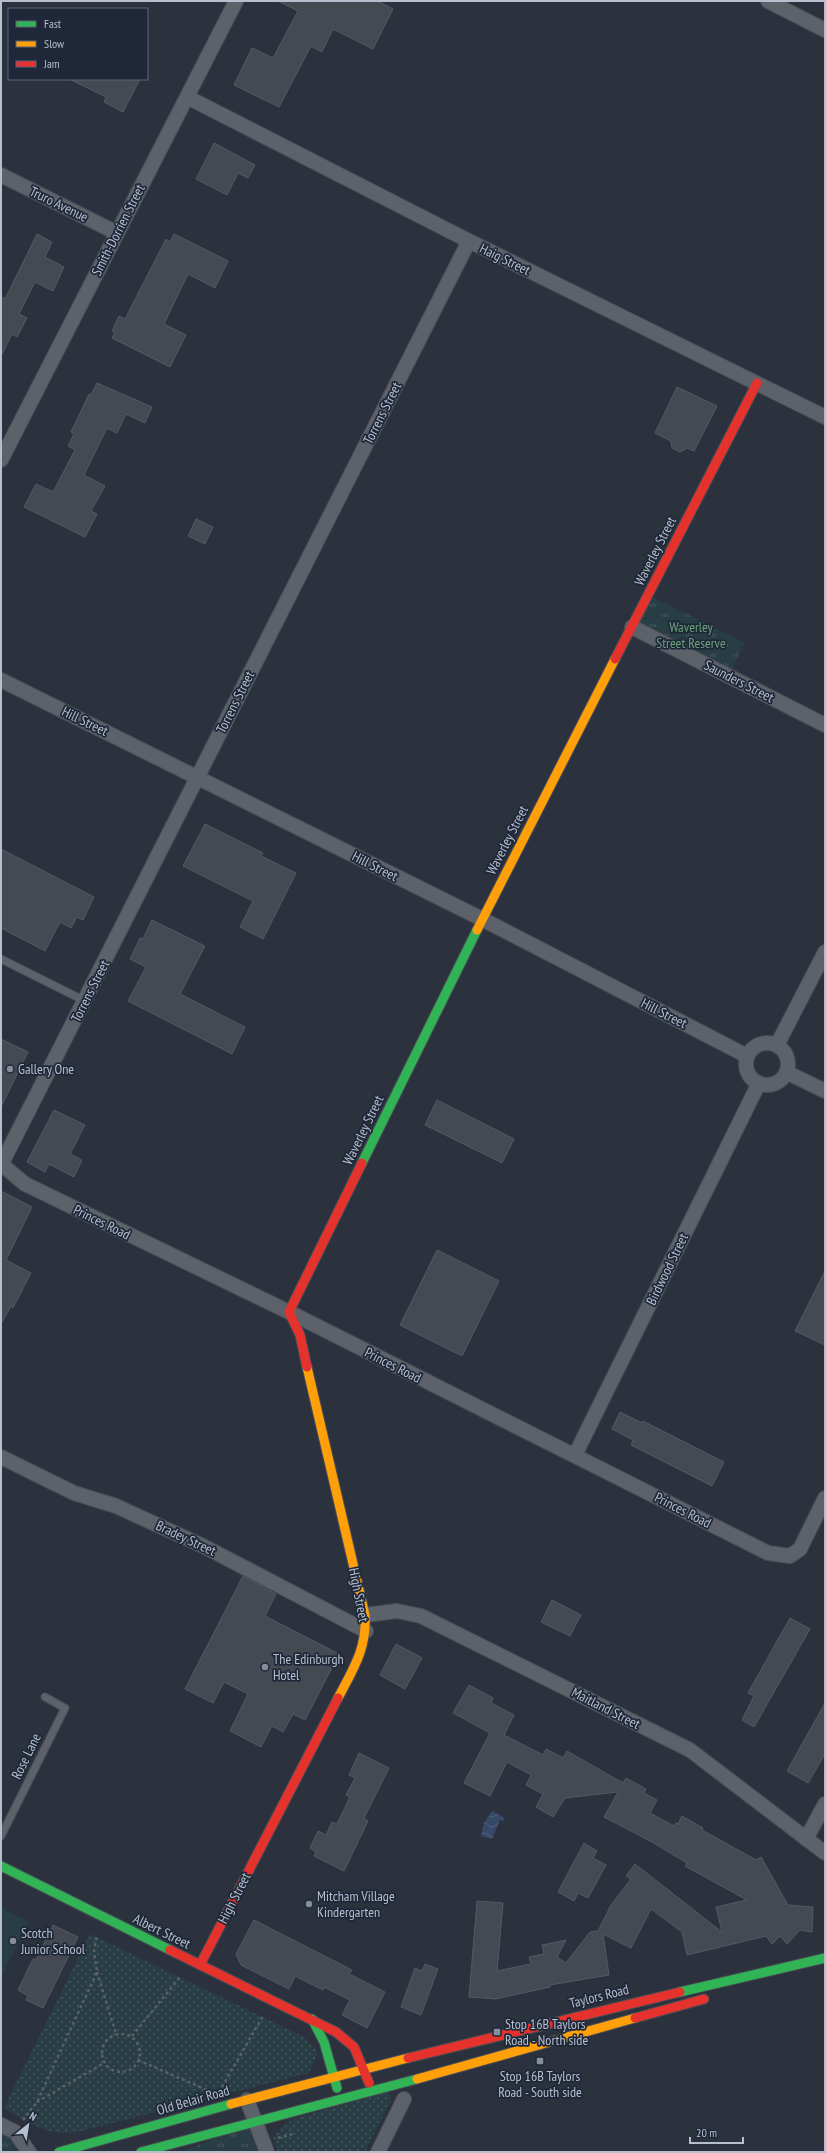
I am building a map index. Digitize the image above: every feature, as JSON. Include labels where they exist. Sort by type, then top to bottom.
[{"type":"street","name":"Smith-Dorrien Street","points":[[1,460],[236,1]]},
{"type":"street","points":[[768,1],[825,30]]},
{"type":"street","name":"Haig Street","points":[[187,97],[469,241],[825,417]]},
{"type":"street","name":"Truro Avenue","points":[[1,175],[117,233]]},
{"type":"street","name":"Torrens Street","points":[[1,1164],[85,1001],[197,776],[469,241]]},
{"type":"street","name":"Waverley Street","points":[[289,1312],[482,919],[757,383]]},
{"type":"street","name":"Saunders Street","points":[[632,627],[825,725]]},
{"type":"street","name":"Hill Street","points":[[1,680],[197,776],[482,919],[747,1056]]},
{"type":"street","points":[[777,1045],[825,952]]},
{"type":"street","points":[[765,1043],[777,1045],[784,1052],[788,1060],[786,1072],[778,1082],[768,1085],[759,1084],[750,1076],[746,1067],[747,1056],[756,1046],[765,1043]]},
{"type":"street","points":[[786,1072],[825,1091]]},
{"type":"street","name":"Birdwood Street","points":[[575,1455],[759,1084]]},
{"type":"street","name":"Princes Road","points":[[1,1164],[25,1184],[289,1312],[768,1553],[790,1556],[800,1549],[825,1498]]},
{"type":"street","name":"High Street","points":[[200,1965],[362,1652],[366,1631],[365,1615],[300,1335],[289,1312]]},
{"type":"street","name":"Bradey Street","points":[[1,1457],[74,1493],[116,1506],[203,1546],[366,1631]]},
{"type":"street","name":"Maitland Street","points":[[365,1615],[397,1611],[421,1616],[690,1750],[825,1853]]},
{"type":"street","points":[[806,1838],[825,1804]]},
{"type":"street","name":"Albert Street","points":[[1,1866],[336,2032],[354,2047],[365,2070],[372,2092]]},
{"type":"street","name":"Taylors Road","points":[[334,2076],[365,2070],[622,2005],[825,1958]]},
{"type":"street","points":[[142,2152],[340,2099],[372,2092],[712,1997]]},
{"type":"street","points":[[312,2019],[324,2042],[340,2099]]},
{"type":"street","name":"Old Belair Road","points":[[60,2152],[334,2076]]},
{"type":"street","points":[[378,2152],[404,2099]]},
{"type":"street","points":[[247,2100],[267,2152]]},
{"type":"street","points":[[1,2125],[15,2132],[29,2152]]},
{"type":"lane","points":[[1,959],[85,1001]]},
{"type":"lane","name":"Rose Lane","points":[[1,1836],[65,1708],[45,1697]]},
{"type":"path","points":[[96,1935],[94,1951],[97,1972],[116,2034]]},
{"type":"path","points":[[15,2132],[37,2102],[97,1972]]},
{"type":"path","points":[[132,2036],[181,1976]]},
{"type":"path","points":[[218,2093],[225,2084],[263,2016]]},
{"type":"path","points":[[116,2034],[132,2036],[139,2048],[138,2060],[133,2068],[125,2072],[118,2072],[110,2069],[104,2064],[102,2052],[106,2042],[116,2034]]},
{"type":"path","points":[[138,2060],[210,2091],[214,2097]]},
{"type":"path","points":[[37,2102],[104,2064]]},
{"type":"green space","name":"Waverley Street Reserve","points":[[651,596],[745,643],[730,674],[636,627]]},
{"type":"green space","points":[[1,1907],[29,1922],[1,1976]]},
{"type":"green space","points":[[90,1934],[304,2037],[318,2052],[309,2073],[73,2133],[54,2132],[45,2129],[4,2108]]},
{"type":"green space","points":[[388,2092],[391,2099],[365,2152],[278,2152],[273,2138],[283,2126],[293,2119]]},
{"type":"green space","points":[[255,2122],[267,2152],[182,2152]]},
{"type":"green space","points":[[1,2125],[29,2152],[1,2152]]},
{"type":"water","points":[[492,1811],[505,1818],[503,1821],[500,1820],[492,1839],[481,1836],[484,1823]]},
{"type":"building","points":[[278,1],[378,1],[393,9],[373,49],[333,29],[322,52],[311,46],[279,107],[234,85],[252,48],[273,58],[298,11]]},
{"type":"building","points":[[71,80],[139,80],[123,112],[104,102],[106,97]]},
{"type":"building","points":[[214,143],[255,165],[248,178],[238,173],[227,195],[196,179]]},
{"type":"building","points":[[37,234],[52,242],[45,257],[64,267],[53,291],[35,282],[19,314],[27,318],[17,337],[12,334],[1,356],[1,297],[5,299]]},
{"type":"building","points":[[174,234],[228,261],[215,288],[188,274],[164,324],[186,335],[170,367],[112,338],[115,332],[112,331],[119,316],[125,319],[166,239],[170,242]]},
{"type":"building","points":[[97,383],[152,407],[145,423],[126,414],[117,433],[107,428],[84,475],[105,486],[91,511],[97,514],[85,537],[24,507],[36,484],[53,492],[75,450],[68,446],[74,434],[71,432],[89,394],[91,395]]},
{"type":"building","points":[[677,387],[717,406],[694,451],[687,448],[680,452],[672,448],[671,441],[655,433]]},
{"type":"building","points":[[196,519],[213,527],[205,544],[188,536]]},
{"type":"building","points":[[205,824],[263,853],[261,856],[296,873],[263,939],[240,927],[253,901],[183,866]]},
{"type":"building","points":[[1,849],[94,897],[83,920],[77,917],[71,928],[60,922],[45,951],[1,928]]},
{"type":"building","points":[[152,920],[205,946],[180,994],[245,1027],[232,1054],[128,1001],[146,967],[130,959],[140,938],[143,939]]},
{"type":"building","name":"Gallery One","points":[[1,1039],[28,1052],[1,1107]]},
{"type":"building","points":[[437,1100],[514,1139],[502,1163],[425,1125]]},
{"type":"building","points":[[54,1110],[85,1125],[70,1154],[82,1160],[74,1177],[49,1164],[45,1172],[27,1162]]},
{"type":"building","points":[[1,1191],[32,1207],[6,1260],[31,1273],[13,1308],[11,1306],[1,1324]]},
{"type":"building","points":[[437,1250],[499,1281],[462,1356],[400,1325]]},
{"type":"building","points":[[825,1271],[825,1345],[795,1331]]},
{"type":"building","points":[[620,1412],[642,1423],[643,1421],[724,1462],[712,1486],[631,1445],[633,1440],[612,1429]]},
{"type":"building","name":"The Edinburgh Hotel","points":[[243,1576],[276,1594],[265,1616],[339,1654],[305,1720],[293,1714],[283,1732],[272,1726],[261,1747],[230,1731],[248,1694],[224,1682],[213,1703],[185,1689]]},
{"type":"building","points":[[552,1600],[581,1615],[570,1636],[541,1622]]},
{"type":"building","points":[[790,1618],[810,1629],[754,1727],[742,1720],[754,1696],[748,1693]]},
{"type":"building","points":[[396,1644],[422,1658],[405,1689],[380,1675]]},
{"type":"building","points":[[469,1685],[493,1698],[491,1703],[514,1715],[504,1735],[543,1755],[546,1749],[563,1758],[567,1751],[623,1783],[626,1778],[646,1789],[644,1793],[657,1800],[650,1813],[674,1826],[676,1823],[678,1824],[682,1816],[703,1828],[702,1830],[756,1860],[761,1857],[788,1905],[813,1907],[812,1932],[800,1930],[787,1944],[780,1936],[772,1944],[766,1936],[687,1955],[682,1932],[651,1909],[631,1948],[603,1934],[609,1975],[550,1985],[550,1987],[496,1999],[469,1997],[477,1901],[503,1903],[497,1971],[531,1964],[529,1957],[544,1954],[542,1945],[566,1940],[557,1957],[566,1963],[590,1932],[598,1931],[611,1905],[631,1879],[626,1876],[635,1864],[722,1932],[716,1907],[747,1900],[685,1866],[687,1863],[652,1842],[604,1817],[618,1792],[565,1798],[553,1817],[536,1807],[543,1794],[526,1785],[531,1775],[507,1762],[490,1796],[464,1783],[490,1733],[453,1713]]},
{"type":"building","points":[[825,1703],[825,1754],[808,1783],[787,1771]]},
{"type":"building","points":[[359,1753],[389,1768],[364,1818],[368,1821],[344,1871],[314,1856],[316,1852],[310,1848],[318,1831],[326,1835],[332,1822],[337,1824],[350,1797],[346,1795],[355,1778],[349,1775]]},
{"type":"building","points":[[584,1843],[597,1851],[593,1858],[606,1865],[588,1898],[578,1893],[574,1901],[558,1892]]},
{"type":"building","points":[[254,1920],[352,1970],[349,1974],[385,1992],[367,2028],[342,2015],[350,2000],[324,1987],[323,1990],[295,1976],[289,1989],[241,1965],[236,1954]]},
{"type":"building","points":[[53,1925],[78,1937],[43,2008],[26,2000],[28,1996],[18,1990],[33,1959],[36,1960]]},
{"type":"building","points":[[425,1964],[438,1969],[421,2015],[401,2007],[415,1968],[422,1971]]},
{"type":"traffic: fast","points":[[362,1163],[477,930]]},
{"type":"traffic: fast","points":[[1,1866],[170,1950]]},
{"type":"traffic: fast","points":[[680,1992],[825,1958]]},
{"type":"traffic: fast","points":[[312,2019],[324,2042],[337,2088]]},
{"type":"traffic: fast","points":[[141,2152],[417,2079]]},
{"type":"traffic: fast","points":[[59,2152],[231,2104]]},
{"type":"traffic: slow","points":[[477,930],[615,659]]},
{"type":"traffic: slow","points":[[307,1367],[365,1615],[364,1638],[361,1649],[354,1668],[338,1698]]},
{"type":"traffic: slow","points":[[417,2079],[635,2018]]},
{"type":"traffic: slow","points":[[231,2104],[408,2058]]},
{"type":"traffic: jam","points":[[615,659],[757,383]]},
{"type":"traffic: jam","points":[[307,1367],[300,1335],[289,1312],[362,1163]]},
{"type":"traffic: jam","points":[[200,1965],[338,1698]]},
{"type":"traffic: jam","points":[[170,1950],[336,2032],[354,2047],[369,2083]]},
{"type":"traffic: jam","points":[[408,2058],[680,1992]]},
{"type":"traffic: jam","points":[[635,2018],[704,1999]]},
{"type":"place","name":"Gallery One","points":[[10,1069]]},
{"type":"place","name":"The Edinburgh Hotel","points":[[265,1667]]},
{"type":"place","name":"Mitcham Village Kindergarten","points":[[309,1904]]},
{"type":"place","name":"Scotch Junior School","points":[[13,1941]]},
{"type":"place","name":"Stop 16B Taylors Road - North side","points":[[497,2032]]},
{"type":"place","name":"Stop 16B Taylors Road - South side","points":[[540,2061]]}]
